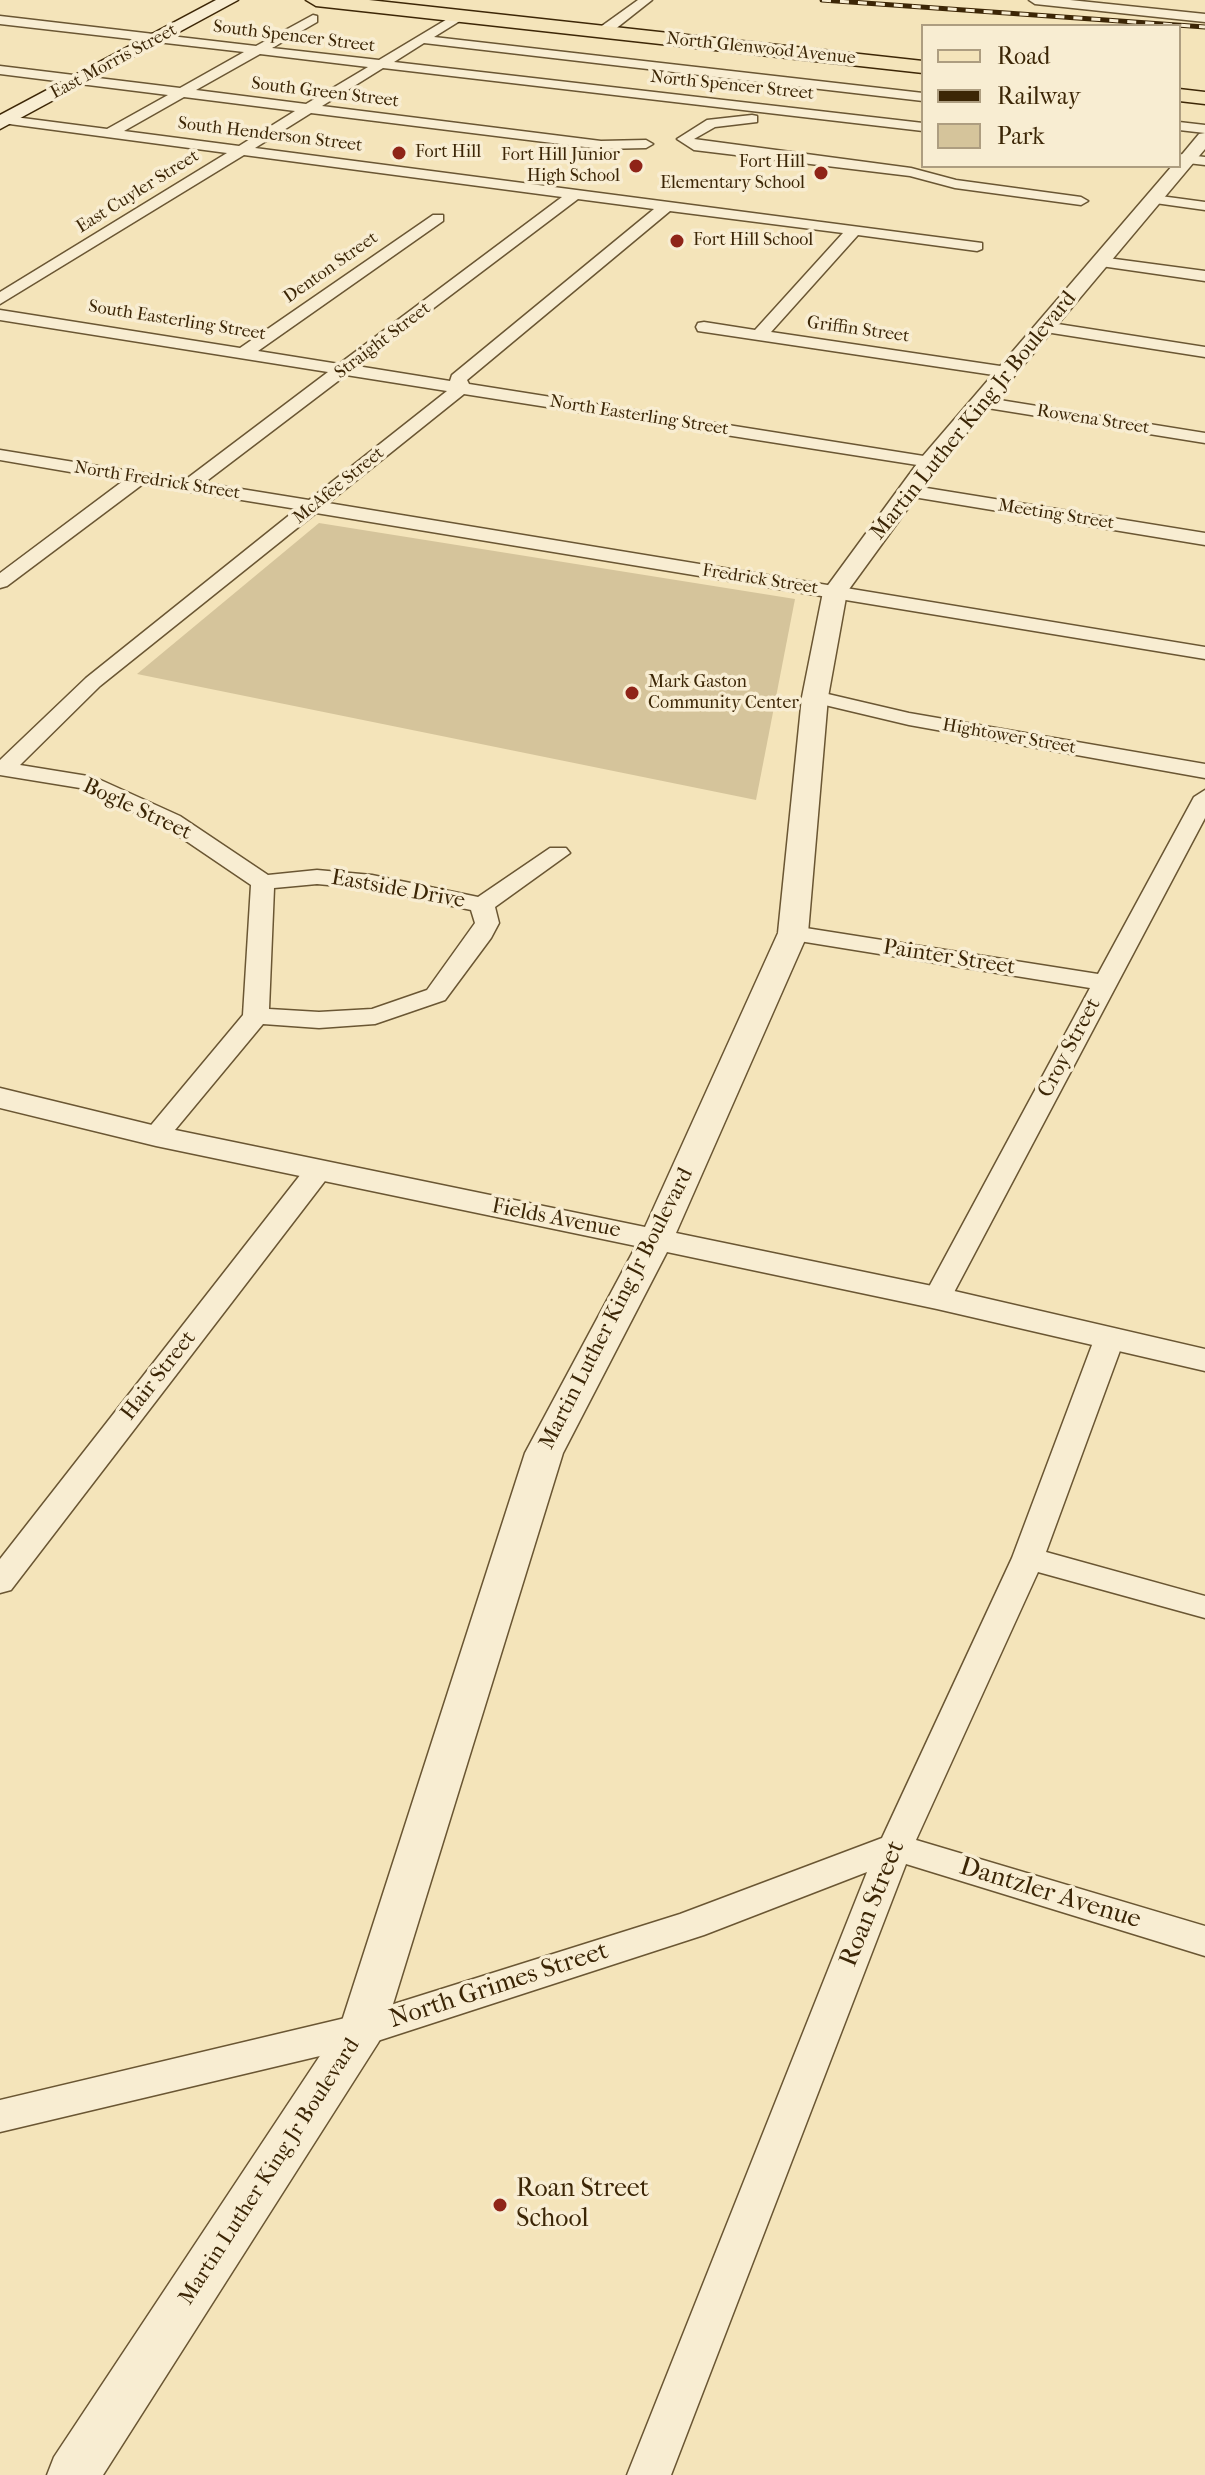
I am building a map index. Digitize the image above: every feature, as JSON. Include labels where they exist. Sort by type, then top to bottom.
[{"type":"main road","name":"East Morris Street","points":[[3,122],[229,0]]},
{"type":"main road","name":"North Glenwood Avenue","points":[[314,10],[459,16],[921,67]]},
{"type":"main road","points":[[1181,95],[1205,98]]},
{"type":"street","points":[[1041,1],[1205,18]]},
{"type":"street","points":[[602,31],[643,2]]},
{"type":"street","points":[[112,132],[255,50],[314,10]]},
{"type":"street","name":"East Cuyler Street","points":[[0,299],[459,16]]},
{"type":"street","name":"South Spencer Street","points":[[0,20],[537,82]]},
{"type":"street","points":[[421,39],[921,97]]},
{"type":"street","points":[[832,119],[896,64]]},
{"type":"street","name":"South Green Street","points":[[0,70],[601,145],[646,144]]},
{"type":"street","name":"North Spencer Street","points":[[537,82],[832,119],[921,127]]},
{"type":"street","points":[[921,141],[832,119],[726,120],[712,123],[684,139],[694,146],[925,174],[955,184],[1081,201]]},
{"type":"street","name":"South Henderson Street","points":[[3,122],[112,132],[977,246]]},
{"type":"street","points":[[1191,148],[1205,129]]},
{"type":"street","points":[[925,174],[936,168]]},
{"type":"street","name":"Martin Luther King Jr Boulevard","points":[[73,2475],[362,2030],[544,1453],[656,1240],[793,933],[815,697],[835,592],[930,462],[1176,168]]},
{"type":"street","name":"Straight Street","points":[[188,486],[576,193]]},
{"type":"street","points":[[1153,199],[1205,206]]},
{"type":"street","name":"McAfee Street","points":[[2,768],[93,682],[462,387],[458,379],[668,205]]},
{"type":"street","name":"Denton Street","points":[[246,351],[438,218]]},
{"type":"street","points":[[759,335],[854,230]]},
{"type":"street","points":[[1100,262],[1205,276]]},
{"type":"street","name":"South Easterling Street","points":[[0,315],[348,368]]},
{"type":"street","name":"Griffin Street","points":[[704,327],[1007,372]]},
{"type":"street","points":[[1045,327],[1205,352]]},
{"type":"street","name":"North Easterling Street","points":[[348,368],[930,462]]},
{"type":"street","name":"Rowena Street","points":[[981,402],[1205,438]]},
{"type":"street","name":"North Fredrick Street","points":[[0,455],[314,506]]},
{"type":"street","points":[[0,582],[139,478]]},
{"type":"street","name":"Meeting Street","points":[[908,491],[1205,539]]},
{"type":"street","name":"Fredrick Street","points":[[314,506],[1205,653]]},
{"type":"street","name":"Hightower Street","points":[[815,697],[909,719],[1205,771]]},
{"type":"street","name":"Bogle Street","points":[[2,768],[86,782],[172,821],[263,882]]},
{"type":"street","name":"Croy Street","points":[[937,1298],[1205,797]]},
{"type":"street","points":[[482,905],[558,853]]},
{"type":"street","name":"Eastside Drive","points":[[256,1016],[319,1020],[375,1016],[436,995],[487,923],[482,905],[372,882],[317,877],[263,882]]},
{"type":"street","points":[[156,1136],[256,1016],[263,882]]},
{"type":"street","name":"Painter Street","points":[[793,933],[1105,983]]},
{"type":"street","name":"Fields Avenue","points":[[0,1098],[156,1136],[937,1298],[1205,1360]]},
{"type":"street","name":"Hair Street","points":[[0,1582],[318,1171]]},
{"type":"street","name":"Roan Street","points":[[649,2475],[895,1847],[1028,1558],[1110,1337]]},
{"type":"street","points":[[1028,1558],[1205,1607]]},
{"type":"street","name":"North Grimes Street","points":[[0,2116],[362,2030],[691,1925],[895,1847]]},
{"type":"street","name":"Dantzler Avenue","points":[[895,1847],[1205,1941]]},
{"type":"green space","points":[[319,523],[795,599],[756,800],[137,674]]},
{"type":"railway","points":[[822,0],[1162,24]]},
{"type":"railway","points":[[1181,25],[1205,27]]},
{"type":"place","name":"Fort Hill","points":[[399,153]]},
{"type":"place","name":"Fort Hill Junior High School","points":[[636,166]]},
{"type":"place","name":"Fort Hill Elementary School","points":[[821,173]]},
{"type":"place","name":"Fort Hill School","points":[[677,241]]},
{"type":"place","name":"Mark Gaston Community Center","points":[[632,693]]},
{"type":"place","name":"Roan Street School","points":[[500,2205]]}]
